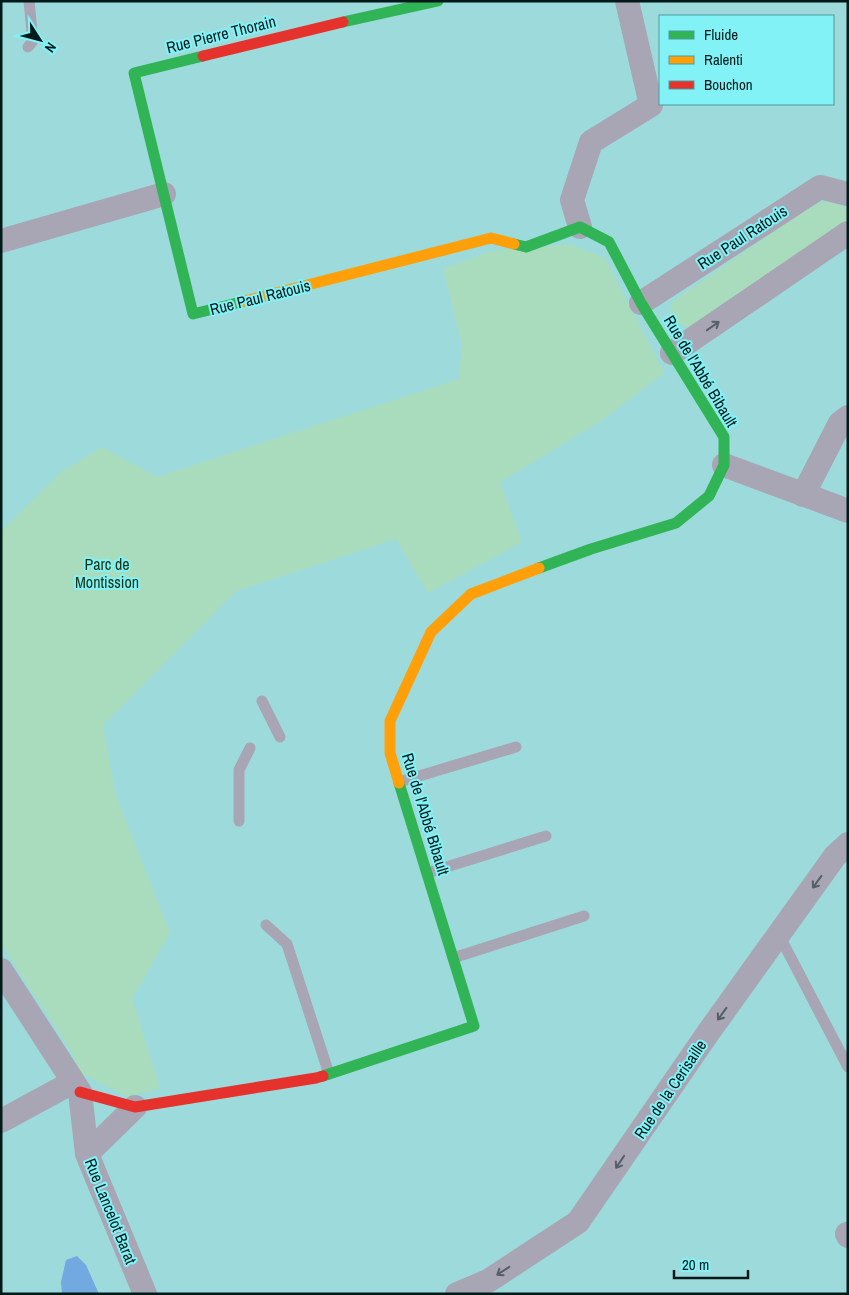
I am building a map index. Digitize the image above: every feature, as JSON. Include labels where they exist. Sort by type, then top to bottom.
[{"type":"street","name":"Rue Pierre Thorain","points":[[164,194],[134,73],[291,34],[438,1]]},
{"type":"street","points":[[580,227],[572,200],[591,142],[651,105],[655,93],[627,1]]},
{"type":"street","name":"Rue Paul Ratouis","points":[[641,302],[820,187],[848,194]]},
{"type":"street","name":"Rue Paul Ratouis","points":[[164,194],[193,314],[492,238],[526,247],[580,227]]},
{"type":"street","points":[[1,241],[164,194]]},
{"type":"street","name":"Rue de l'Abbé Bibault","points":[[135,1107],[316,1078],[474,1026],[390,753],[390,720],[431,632],[471,594],[591,549],[676,523],[710,496],[724,465],[724,437],[641,302],[609,242],[580,227]]},
{"type":"street","points":[[672,354],[848,233]]},
{"type":"street","points":[[803,495],[840,423],[848,417]]},
{"type":"street","points":[[724,465],[848,511]]},
{"type":"street","name":"Rue de la Cerisaille","points":[[457,1294],[488,1281],[578,1222],[702,1041],[835,856],[848,844]]},
{"type":"street","name":"Rue Lancelot Barat","points":[[1,970],[77,1087],[87,1154],[145,1294]]},
{"type":"street","points":[[1,1121],[77,1087],[135,1107],[87,1154]]},
{"type":"lane","points":[[28,48],[33,41],[29,1]]},
{"type":"lane","points":[[262,701],[280,737]]},
{"type":"lane","points":[[399,782],[516,747]]},
{"type":"lane","points":[[239,821],[239,770],[250,748]]},
{"type":"lane","points":[[427,873],[546,836]]},
{"type":"lane","points":[[453,958],[584,916]]},
{"type":"lane","points":[[266,925],[287,944],[329,1074]]},
{"type":"lane","points":[[779,935],[848,1067]]},
{"type":"green space","points":[[835,200],[846,209],[848,223],[694,330],[675,322],[670,312],[673,301],[814,204]]},
{"type":"green space","name":"Parc de Montission","points":[[569,244],[605,258],[664,373],[601,421],[500,482],[522,542],[428,593],[396,539],[236,591],[103,725],[116,796],[170,933],[132,999],[160,1088],[128,1097],[81,1073],[71,1051],[1,944],[1,531],[61,472],[102,447],[157,477],[459,379],[462,345],[443,269],[491,251]]},
{"type":"water","points":[[77,1256],[86,1265],[99,1294],[62,1294],[61,1282],[66,1260]]},
{"type":"traffic: fast","points":[[343,22],[438,1]]},
{"type":"traffic: fast","points":[[203,56],[134,73],[193,314],[241,302]]},
{"type":"traffic: fast","points":[[514,244],[526,247],[580,227],[609,242],[641,303],[724,437],[724,465],[709,496],[676,523],[591,549],[539,568]]},
{"type":"traffic: fast","points":[[323,1076],[474,1026],[399,783]]},
{"type":"traffic: slow","points":[[241,302],[491,238],[514,244]]},
{"type":"traffic: slow","points":[[399,783],[390,753],[390,721],[431,632],[471,594],[539,568]]},
{"type":"traffic: jam","points":[[203,56],[343,22]]},
{"type":"traffic: jam","points":[[80,1092],[135,1107],[323,1076]]}]
